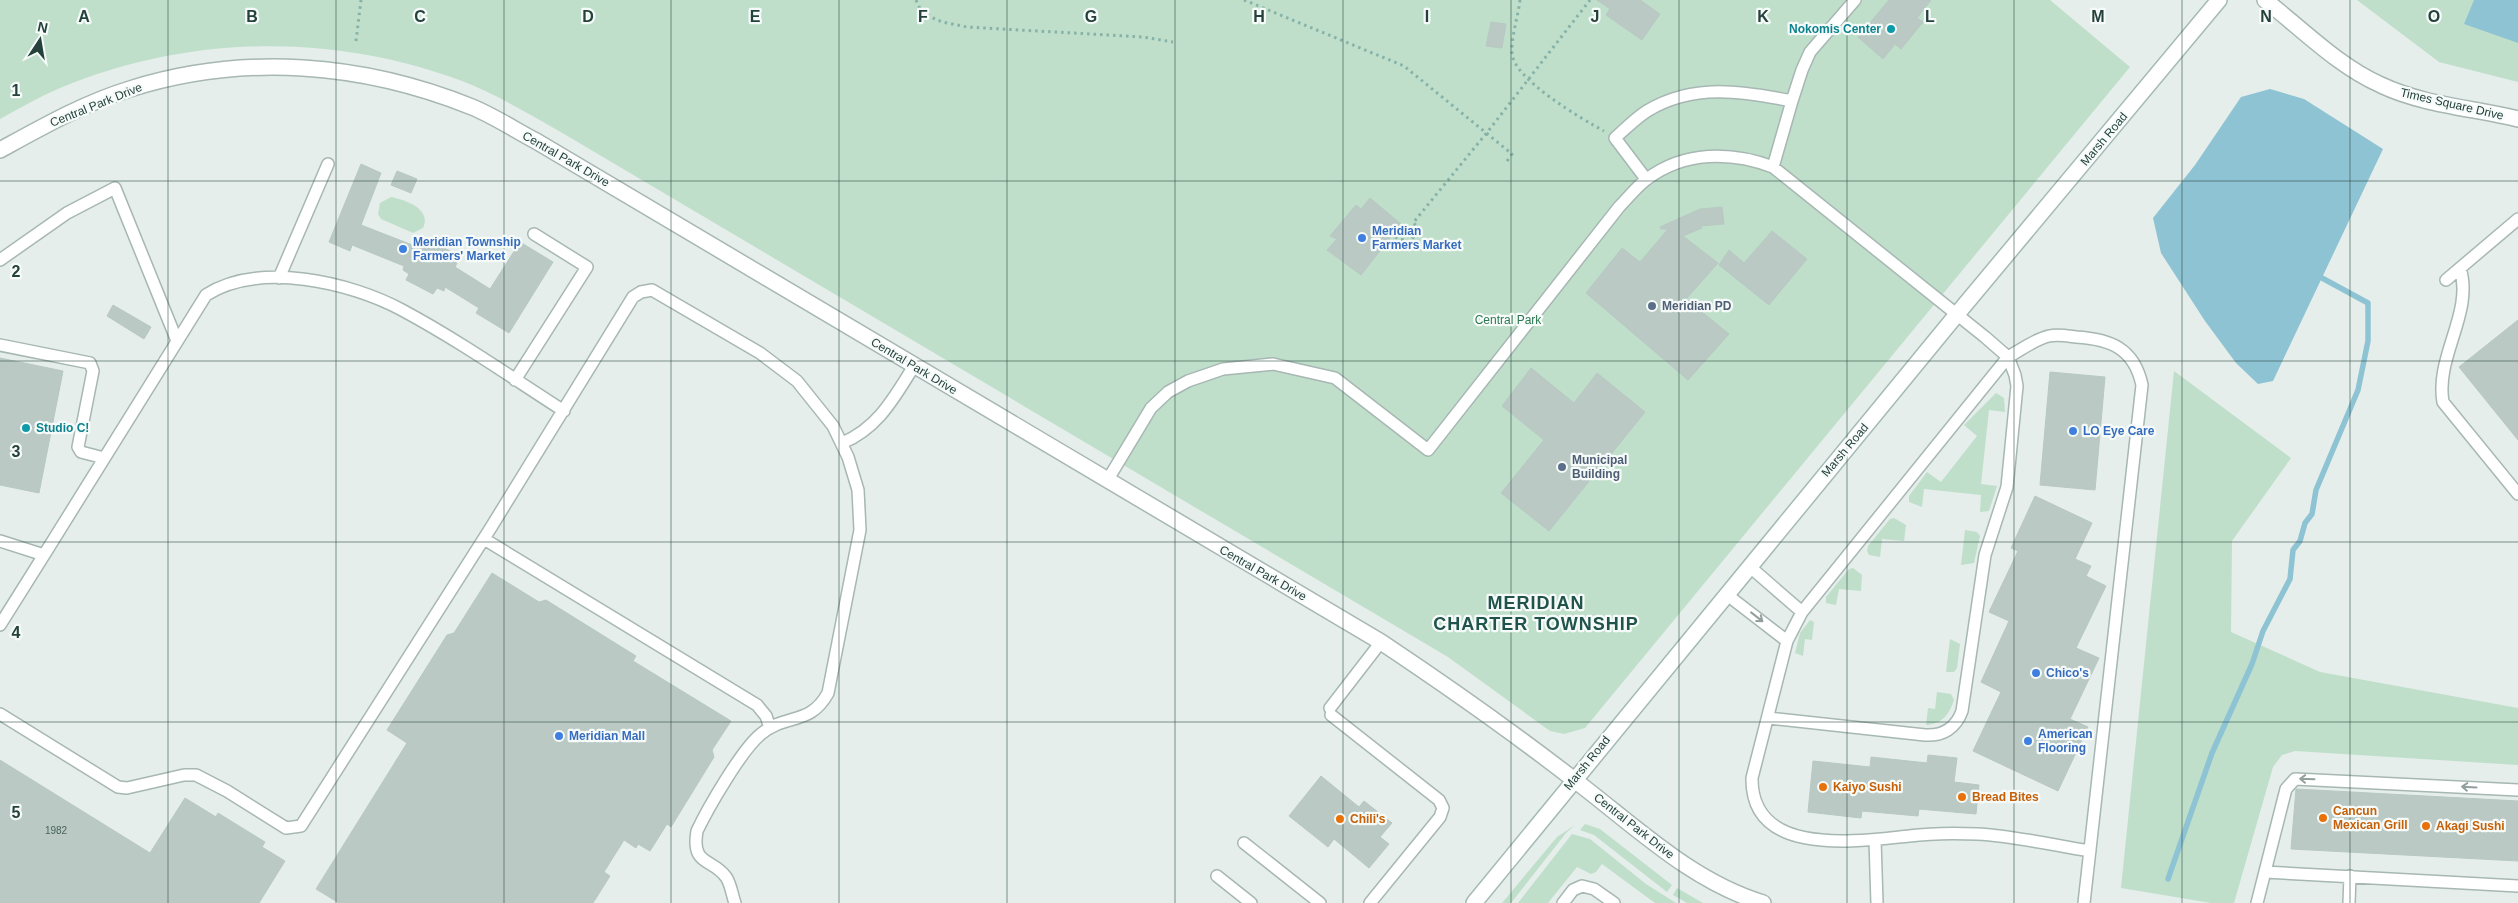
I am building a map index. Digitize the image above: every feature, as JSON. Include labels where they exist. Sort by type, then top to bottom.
[{"type":"street","name":"Marsh Road","points":[[1474,903],[1749,566],[2219,0]]},
{"type":"street","name":"Times Square Drive","points":[[2265,0],[2348,66],[2382,86],[2422,98],[2518,119]]},
{"type":"street","name":"Central Park Drive","points":[[0,150],[64,115],[130,89],[178,76],[234,68],[294,66],[352,73],[418,87],[474,108],[536,141],[1381,642],[1458,693],[1701,876],[1725,889],[1763,903]]},
{"type":"lane","points":[[1773,167],[1792,101],[1810,52],[1855,0]]},
{"type":"lane","points":[[1646,179],[1615,138],[1647,112],[1678,96],[1719,90],[1751,93],[1792,101]]},
{"type":"lane","points":[[1107,481],[1151,408],[1168,392],[1188,381],[1231,368],[1273,364],[1336,378],[1428,450],[1620,207],[1646,179],[1675,163],[1706,156],[1735,156],[1773,167],[1958,313],[2008,357],[2017,386],[2008,487],[1984,555],[1960,718],[1951,728],[1934,735],[1768,718]]},
{"type":"lane","points":[[278,278],[328,164]]},
{"type":"lane","points":[[0,260],[67,213],[115,188],[177,341]]},
{"type":"lane","points":[[2446,280],[2518,219]]},
{"type":"lane","points":[[515,380],[587,267],[534,234]]},
{"type":"lane","points":[[2460,268],[2464,292],[2444,361],[2440,390],[2442,402],[2518,494]]},
{"type":"lane","points":[[0,625],[206,295],[215,289],[238,280],[278,278],[342,288],[390,304],[564,411]]},
{"type":"lane","points":[[0,714],[118,787],[127,788],[196,774],[227,790],[286,828],[296,828],[304,822],[484,539],[633,297],[641,292],[652,290],[779,366],[810,395],[842,443],[858,490],[860,530],[830,683],[823,702],[813,712],[770,728],[760,734],[745,752],[697,831],[698,853],[702,860],[724,875],[735,903]]},
{"type":"lane","points":[[2084,903],[2090,852],[2142,385],[2133,361],[2116,345],[2105,340],[2053,335],[2040,339],[2008,357],[1802,612],[1787,641],[1752,778],[1752,788],[1756,804],[1766,820],[1782,831],[1814,839],[1875,840],[1910,836],[1978,834],[2011,837],[2090,852]]},
{"type":"lane","points":[[0,345],[87,362],[92,365],[78,447],[81,452],[104,458]]},
{"type":"lane","points":[[842,443],[864,433],[880,418],[914,366]]},
{"type":"lane","points":[[484,539],[757,705],[766,716],[770,728]]},
{"type":"lane","points":[[0,541],[44,555]]},
{"type":"lane","points":[[1749,566],[1802,612]]},
{"type":"lane","points":[[1726,594],[1787,641]]},
{"type":"lane","points":[[1370,903],[1440,817],[1443,808],[1439,800],[1330,712],[1381,642]]},
{"type":"lane","points":[[2257,903],[2286,789],[2288,784],[2295,779],[2518,790]]},
{"type":"lane","points":[[1875,840],[1877,903]]},
{"type":"lane","points":[[1244,843],[1320,903]]},
{"type":"lane","points":[[2265,872],[2518,886]]},
{"type":"lane","points":[[1217,876],[1251,903]]},
{"type":"lane","points":[[2349,903],[2350,876]]},
{"type":"lane","points":[[1563,903],[1573,890],[1582,886],[1594,889],[1614,903]]},
{"type":"path","points":[[356,41],[360,0]]},
{"type":"path","points":[[916,0],[922,13],[942,22],[967,27],[1143,37],[1173,42]]},
{"type":"path","points":[[1244,0],[1404,66],[1512,154],[1505,164]]},
{"type":"path","points":[[1520,0],[1512,54],[1515,65],[1529,80],[1574,115],[1615,138]]},
{"type":"path","points":[[1395,237],[1410,242],[1421,229],[1412,224],[1518,94],[1590,0]]},
{"type":"green space","name":"Central Park","points":[[0,0],[2050,0],[2130,67],[1585,728],[1564,734],[1550,731],[1448,657],[559,131],[487,92],[462,81],[413,65],[362,54],[312,48],[261,46],[210,50],[159,58],[109,70],[52,91],[0,119]]},
{"type":"green space","points":[[2357,0],[2518,0],[2518,82],[2439,62]]},
{"type":"green space","points":[[391,197],[404,200],[421,211],[425,221],[423,228],[413,233],[381,219],[378,214],[380,203]]},
{"type":"green space","points":[[2174,371],[2291,458],[2232,541],[2231,632],[2320,672],[2518,708],[2518,765],[2295,751],[2282,755],[2273,767],[2234,903],[2211,903],[2121,888]]},
{"type":"green space","points":[[1996,393],[2004,398],[2005,412],[1989,410],[1981,484],[1997,486],[1989,511],[1980,512],[1981,495],[1924,489],[1922,507],[1909,502],[1909,496],[1927,472],[1941,482],[1977,436],[1964,425]]},
{"type":"green space","points":[[1894,518],[1906,525],[1904,541],[1882,539],[1880,557],[1869,555],[1867,551],[1868,546],[1890,519]]},
{"type":"green space","points":[[1965,530],[1977,532],[1980,536],[1974,563],[1961,565]]},
{"type":"green space","points":[[1853,568],[1862,575],[1861,591],[1839,589],[1836,605],[1826,603],[1826,597],[1849,569]]},
{"type":"green space","points":[[1810,620],[1814,622],[1812,640],[1805,639],[1803,656],[1795,653],[1800,633]]},
{"type":"green space","points":[[1950,639],[1960,644],[1957,668],[1954,672],[1946,672]]},
{"type":"green space","points":[[1937,692],[1951,694],[1954,700],[1950,710],[1941,721],[1926,725],[1928,708],[1935,709]]},
{"type":"green space","points":[[1585,824],[1600,829],[1672,885],[1667,892],[1594,835],[1580,830]]},
{"type":"green space","points":[[1575,825],[1566,833],[1511,903],[1502,903],[1557,837]]},
{"type":"green space","points":[[1572,834],[1590,839],[1646,884],[1676,903],[1655,903],[1602,864],[1596,872],[1591,874],[1577,867],[1548,903],[1518,903]]},
{"type":"green space","points":[[1677,888],[1703,903],[1687,903],[1673,895]]},
{"type":"water","points":[[2474,0],[2518,0],[2518,43],[2464,24]]},
{"type":"water","points":[[2270,89],[2304,99],[2383,149],[2273,381],[2258,384],[2236,363],[2205,321],[2161,253],[2153,218],[2195,165],[2241,97]]},
{"type":"building","points":[[1597,0],[1640,0],[1660,14],[1642,40],[1606,15],[1610,9]]},
{"type":"building","name":"Nokomis Center","points":[[1889,0],[1931,0],[1917,18],[1923,22],[1901,49],[1895,44],[1883,59],[1858,37]]},
{"type":"building","points":[[1491,22],[1506,24],[1502,48],[1486,46]]},
{"type":"building","name":"Meridian Township Farmers' Market","points":[[361,164],[381,173],[361,225],[415,246],[416,243],[423,246],[427,239],[454,253],[451,260],[457,263],[455,267],[490,289],[520,242],[553,262],[509,333],[476,313],[479,308],[445,287],[444,291],[437,288],[433,294],[406,280],[409,274],[403,270],[404,266],[352,245],[350,251],[329,242]]},
{"type":"building","points":[[397,171],[417,179],[411,193],[391,185]]},
{"type":"building","name":"Meridian Farmers Market","points":[[1370,198],[1401,224],[1361,275],[1327,250],[1337,239],[1330,236],[1356,205],[1361,209]]},
{"type":"building","points":[[1722,207],[1724,224],[1699,226],[1702,228],[1683,236],[1718,263],[1686,299],[1729,334],[1688,380],[1586,293],[1622,248],[1640,262],[1668,229],[1661,229],[1660,227],[1700,209]]},
{"type":"building","points":[[1772,231],[1807,259],[1769,305],[1719,265],[1729,250],[1744,263]]},
{"type":"building","points":[[113,305],[151,327],[144,339],[107,316]]},
{"type":"building","points":[[2518,320],[2518,440],[2459,367]]},
{"type":"building","name":"Studio C!","points":[[0,358],[63,371],[39,493],[0,485]]},
{"type":"building","name":"Municipal Building","points":[[1531,368],[1574,403],[1597,373],[1645,412],[1549,531],[1501,493],[1544,440],[1502,406]]},
{"type":"building","name":"LO Eye Care","points":[[2050,372],[2105,377],[2095,490],[2040,485]]},
{"type":"building","points":[[2035,496],[2092,523],[2075,559],[2091,566],[2086,576],[2106,586],[2076,648],[2099,658],[2070,719],[2088,727],[2058,791],[1973,751],[2001,692],[1981,682],[2009,621],[1989,612],[2018,551],[2011,548]]},
{"type":"building","name":"Meridian Mall","points":[[492,573],[539,602],[546,600],[636,656],[633,661],[731,721],[712,750],[714,757],[671,827],[667,824],[650,851],[638,844],[636,848],[624,840],[604,872],[610,876],[593,903],[339,903],[316,889],[407,743],[387,730],[447,635],[454,633]]},
{"type":"building","points":[[1928,755],[1957,758],[1954,782],[1979,785],[1976,814],[1919,809],[1918,816],[1862,811],[1861,818],[1808,812],[1813,761],[1870,767],[1871,757],[1927,763]]},
{"type":"building","points":[[0,760],[150,853],[185,798],[216,817],[218,813],[265,842],[262,847],[285,861],[259,903],[0,903]]},
{"type":"building","name":"Chili's","points":[[1321,776],[1359,807],[1364,801],[1392,823],[1380,837],[1389,844],[1369,868],[1334,839],[1328,847],[1289,816]]},
{"type":"building","points":[[2296,789],[2518,801],[2518,861],[2291,849]]},
{"type":"waterway","points":[[2168,879],[2212,753],[2252,664],[2263,631],[2290,579],[2293,550],[2300,541],[2305,523],[2312,514],[2316,490],[2358,390],[2368,341],[2368,303],[2322,278]]},
{"type":"place","name":"Nokomis Center","points":[[1891,29]]},
{"type":"place","name":"Meridian Farmers Market","points":[[1362,238]]},
{"type":"place","name":"Meridian Township Farmers' Market","points":[[403,249]]},
{"type":"place","name":"Meridian PD","points":[[1652,306]]},
{"type":"place","name":"Studio C!","points":[[26,428]]},
{"type":"place","name":"LO Eye Care","points":[[2073,431]]},
{"type":"place","name":"Municipal Building","points":[[1562,467]]},
{"type":"place","name":"Chico's","points":[[2036,673]]},
{"type":"place","name":"Meridian Mall","points":[[559,736]]},
{"type":"place","name":"American Flooring","points":[[2028,741]]},
{"type":"place","name":"Kaiyo Sushi","points":[[1823,787]]},
{"type":"place","name":"Bread Bites","points":[[1962,797]]},
{"type":"place","name":"Cancun Mexican Grill","points":[[2323,818]]},
{"type":"place","name":"Chili's","points":[[1340,819]]},
{"type":"place","name":"Akagi Sushi","points":[[2426,826]]},
{"type":"district","name":"MERIDIAN CHARTER TOWNSHIP","points":[[1536,613]]}]
